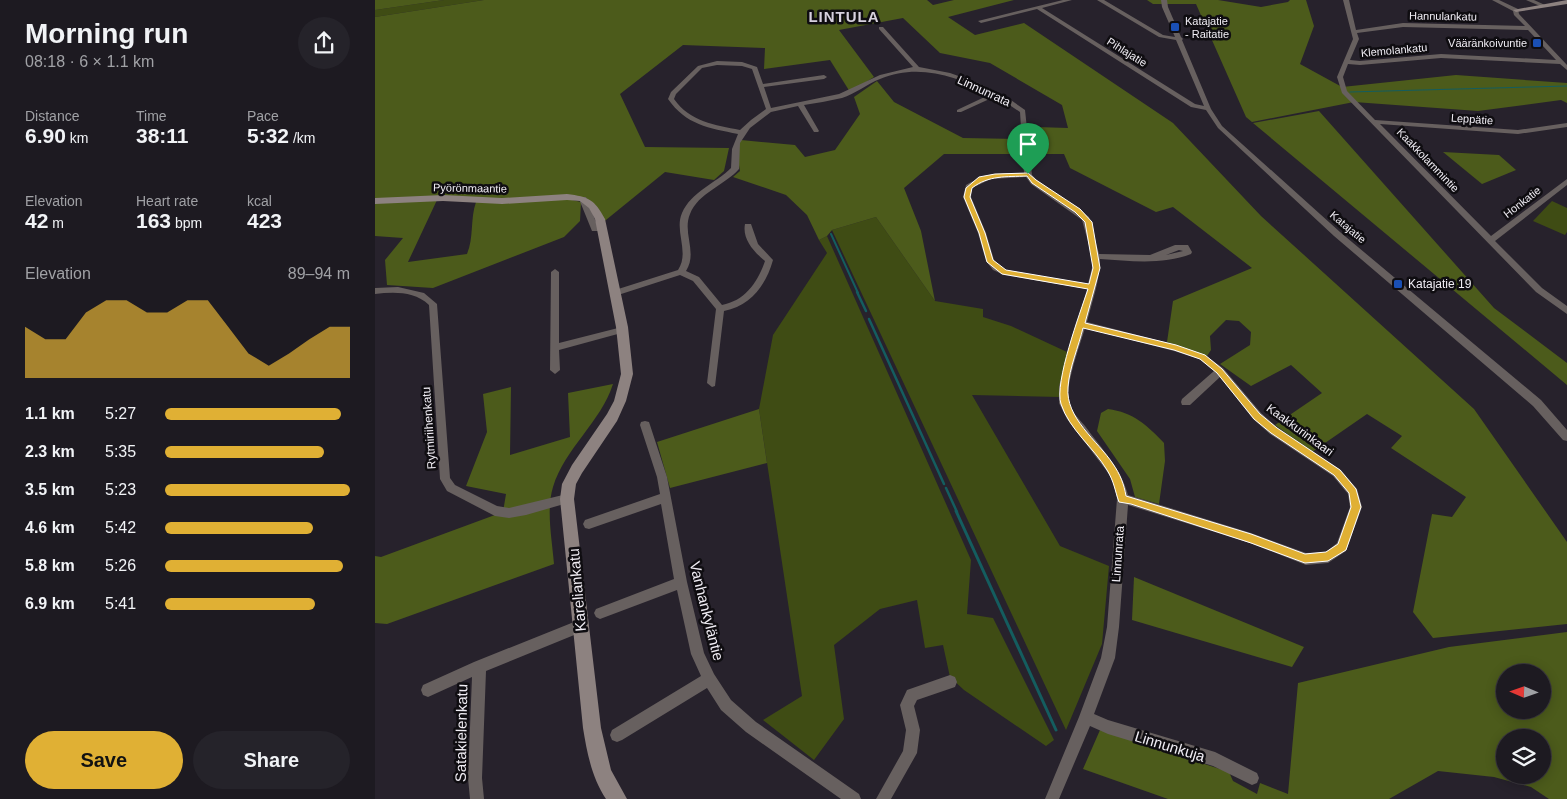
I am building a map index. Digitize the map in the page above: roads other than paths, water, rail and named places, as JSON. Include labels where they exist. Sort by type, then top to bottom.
[{"type":"street","points":[[981,21],[1069,0]]},
{"type":"street","points":[[1100,0],[1161,36],[1180,39]]},
{"type":"street","name":"Katajatie","points":[[1164,0],[1165,7],[1208,109],[1220,127],[1337,234],[1537,403],[1567,436]]},
{"type":"street","name":"Kaakkolammintie","points":[[1346,0],[1356,39],[1348,62],[1340,77],[1345,92],[1539,290],[1567,311]]},
{"type":"street","points":[[1495,0],[1516,10],[1566,3]]},
{"type":"street","points":[[1529,0],[1542,5]]},
{"type":"street","name":"Pihlajatie","points":[[1038,8],[1193,106],[1208,109]]},
{"type":"street","points":[[1516,10],[1516,14],[1567,68]]},
{"type":"street","name":"Hannulankatu","points":[[1355,32],[1403,25],[1530,28]]},
{"type":"street","points":[[881,28],[917,69]]},
{"type":"street","name":"Klemolankatu","points":[[1348,62],[1360,63],[1441,56],[1561,62]]},
{"type":"street","points":[[615,293],[681,272],[687,266],[688,256],[684,219],[687,211],[693,202],[735,169],[735,146],[743,133],[769,110],[755,68],[750,65],[717,63],[700,67],[673,93],[671,99],[674,104],[694,120],[704,125],[743,133]]},
{"type":"street","name":"Linnunrata","points":[[769,110],[841,96],[851,93],[874,79],[917,69],[931,70],[961,78],[995,94],[1023,111],[1028,174],[1034,182],[1087,218],[1097,268],[1064,386],[1065,403],[1071,416],[1110,467],[1119,482],[1123,500],[1113,626],[1108,658],[1086,718],[1052,799]]},
{"type":"street","points":[[761,86],[824,77]]},
{"type":"street","points":[[959,111],[995,94]]},
{"type":"street","points":[[800,104],[816,131]]},
{"type":"street","name":"Leppätie","points":[[1375,122],[1518,132],[1567,125]]},
{"type":"street","points":[[1028,174],[979,179],[969,188],[967,197],[982,233],[990,262],[1004,272],[1092,287]]},
{"type":"street","name":"Honkatie","points":[[1491,240],[1567,181]]},
{"type":"street","name":"Pyörönmaantie","points":[[375,201],[443,198],[502,201],[567,197],[583,199]]},
{"type":"street","points":[[554,348],[622,330],[600,219],[593,206],[583,199]]},
{"type":"street","points":[[583,199],[595,229],[602,229]]},
{"type":"street","points":[[720,309],[739,304],[751,292],[767,268],[769,260],[756,249],[748,232],[748,226]]},
{"type":"street","points":[[1096,256],[1153,257]]},
{"type":"street","points":[[555,272],[555,370]]},
{"type":"street","points":[[681,272],[696,279],[720,309],[713,383]]},
{"type":"street","name":"Rytmiriihenkatu","points":[[375,291],[413,291],[426,296],[433,304],[445,479],[451,488],[495,511],[509,513],[567,499]]},
{"type":"street","name":"Kaakkurinkaari","points":[[1081,324],[1176,348],[1202,357],[1220,371],[1257,416],[1274,431],[1337,473],[1353,492],[1356,507],[1342,546],[1328,556],[1305,559],[1251,538],[1131,500],[1123,500]]},
{"type":"street","name":"Kareliankatu","points":[[618,799],[606,785],[598,761],[592,728],[579,626],[576,578],[567,499],[569,484],[577,468],[612,417],[623,390],[627,374],[622,330]]},
{"type":"street","points":[[1186,402],[1220,371]]},
{"type":"street","name":"Vanhankyläntie","points":[[645,425],[662,476],[681,582],[698,654],[709,680],[726,705],[751,727],[854,799]]},
{"type":"street","points":[[589,524],[666,498]]},
{"type":"street","points":[[600,613],[681,582]]},
{"type":"street","name":"Satakielenkatu","points":[[428,690],[579,626]]},
{"type":"street","name":"Satakielenkatu","points":[[477,799],[475,778],[479,667]]},
{"type":"street","points":[[617,735],[709,680]]},
{"type":"street","points":[[883,799],[910,753],[913,730],[907,705],[912,695],[950,682]]},
{"type":"street","name":"Linnunkuja","points":[[1086,718],[1108,727],[1215,759],[1252,778]]},
{"type":"waterway","points":[[1350,92],[1567,86]]},
{"type":"waterway","points":[[831,234],[858,293]]},
{"type":"waterway","points":[[857,292],[866,311]]},
{"type":"waterway","points":[[869,319],[944,484]]},
{"type":"waterway","points":[[946,488],[957,512]]},
{"type":"waterway","points":[[956,511],[1056,730]]},
{"type":"place","name":"Katajatie - Raitatie","points":[[1175,27]]},
{"type":"place","name":"Vääränkoivuntie","points":[[1537,43]]},
{"type":"place","name":"Katajatie 19","points":[[1398,284]]},
{"type":"district","name":"LINTULA","points":[[844,16]]}]
